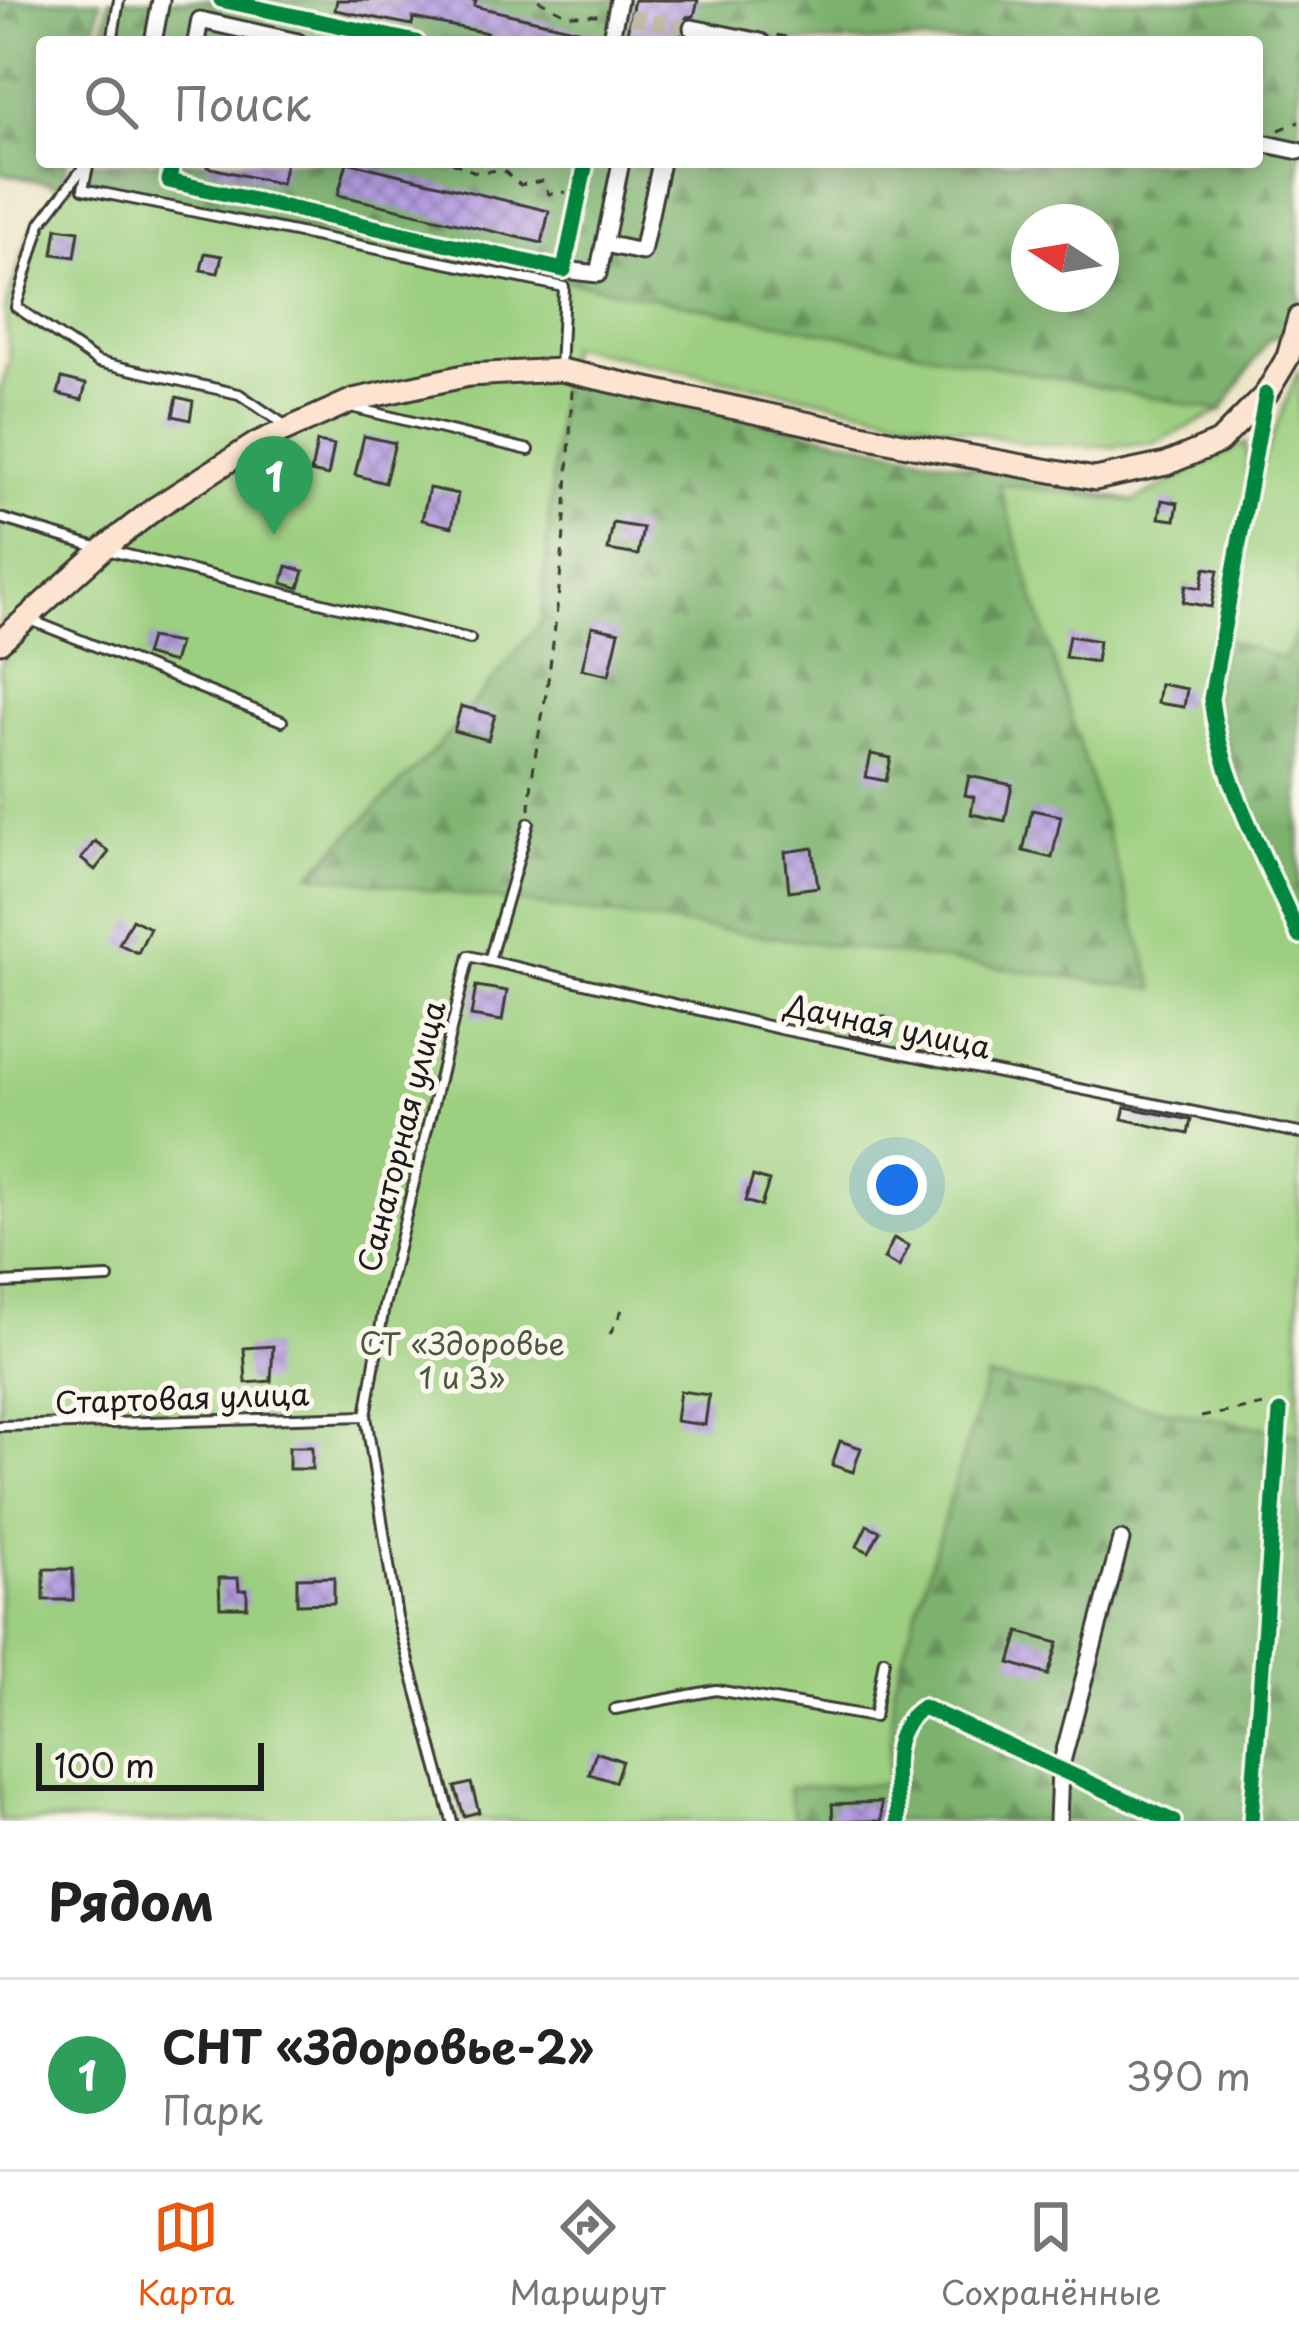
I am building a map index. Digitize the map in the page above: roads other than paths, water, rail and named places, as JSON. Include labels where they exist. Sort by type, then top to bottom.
[{"type":"main road","points":[[0,643],[103,549],[158,507],[257,443],[341,405],[469,375],[560,370],[907,445],[1095,479],[1166,464],[1220,442],[1266,394],[1288,357],[1299,318]]},
{"type":"street","points":[[154,36],[161,0]]},
{"type":"street","points":[[197,36],[205,0]]},
{"type":"street","points":[[221,0],[388,36]]},
{"type":"street","points":[[200,20],[271,36]]},
{"type":"street","points":[[692,28],[717,36]]},
{"type":"street","points":[[1263,143],[1299,151]]},
{"type":"street","points":[[170,168],[169,181],[598,274],[620,168]]},
{"type":"street","points":[[564,270],[585,168]]},
{"type":"street","points":[[604,244],[642,252],[660,168]]},
{"type":"street","points":[[1266,394],[1211,699],[1215,728],[1241,801],[1299,936]]},
{"type":"street","points":[[1251,1821],[1280,1407]]},
{"type":"street","points":[[1058,1821],[1060,1769],[1121,1540]]},
{"type":"street","points":[[898,1821],[897,1737],[907,1718],[923,1707],[1173,1821]]},
{"type":"lane","points":[[113,36],[119,0]]},
{"type":"lane","points":[[83,168],[41,223],[16,307],[98,362],[239,394],[290,428]]},
{"type":"lane","points":[[87,168],[83,189],[564,287],[560,370]]},
{"type":"lane","points":[[341,405],[530,450]]},
{"type":"lane","points":[[0,518],[103,549],[470,639]]},
{"type":"lane","points":[[27,618],[282,721]]},
{"type":"lane","points":[[489,961],[530,824]]},
{"type":"lane","name":"Дачная улица","points":[[469,956],[785,1030],[1299,1133]]},
{"type":"lane","name":"Санаторная улица","points":[[452,1821],[397,1617],[366,1416],[384,1306],[469,956]]},
{"type":"lane","points":[[0,1283],[108,1278]]},
{"type":"lane","name":"Стартовая улица","points":[[0,1426],[366,1416]]},
{"type":"lane","points":[[615,1709],[716,1690],[874,1717],[884,1660]]},
{"type":"tunnel","points":[[630,17],[692,28]]},
{"type":"place","name":"СНТ «Здоровье-2»","points":[[274,535]]},
{"type":"park label","name":"СТ «Здоровье 1 и 3»","points":[[462,1359]]}]
